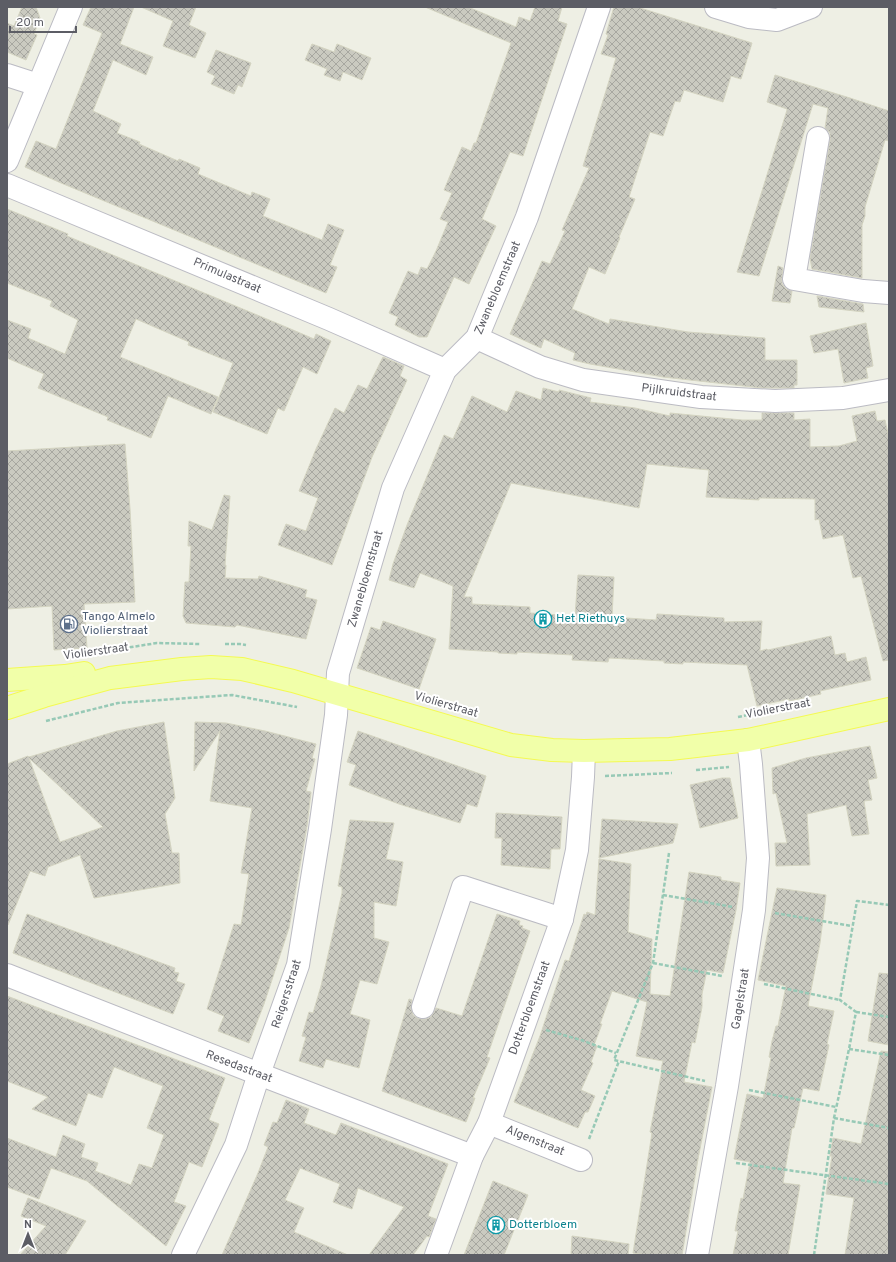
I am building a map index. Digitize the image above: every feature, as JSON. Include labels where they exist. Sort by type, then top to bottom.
[{"type":"main road","name":"Violierstraat","points":[[7,680],[65,676],[96,672],[159,671],[211,667],[242,669],[293,681],[511,745],[552,750],[584,751],[670,749],[748,740],[889,709]]},
{"type":"main road","name":"Violierstraat","points":[[7,708],[110,678],[159,671]]},
{"type":"street","points":[[7,160],[71,7]]},
{"type":"street","name":"Zwanebloemstraat","points":[[337,694],[338,673],[393,488],[445,370],[477,338],[527,217],[599,7]]},
{"type":"street","points":[[716,7],[749,17],[777,20],[811,7]]},
{"type":"street","points":[[7,75],[38,85]]},
{"type":"street","points":[[818,138],[794,279],[863,291],[889,293]]},
{"type":"street","name":"Primulastraat","points":[[7,185],[308,310],[445,370]]},
{"type":"street","name":"Pijlkruidstraat","points":[[477,338],[540,367],[583,380],[701,397],[775,401],[843,398],[889,390]]},
{"type":"street","name":"Reigersstraat","points":[[183,1255],[236,1145],[259,1074],[298,965],[320,829],[336,715],[337,694]]},
{"type":"street","name":"Gagelstraat","points":[[698,1255],[727,1086],[754,910],[758,858],[748,740]]},
{"type":"street","name":"Dotterbloemstraat","points":[[436,1255],[472,1156],[489,1123],[562,919],[577,850],[584,751]]},
{"type":"street","points":[[423,1007],[463,887],[562,919]]},
{"type":"street","name":"Resedastraat","points":[[7,976],[472,1156]]},
{"type":"street","name":"Algenstraat","points":[[489,1123],[581,1160]]},
{"type":"path","name":"Violierstraat","points":[[92,653],[157,643],[202,644]]},
{"type":"path","points":[[225,644],[240,644],[247,646]]},
{"type":"path","name":"Violierstraat","points":[[736,717],[759,713]]},
{"type":"path","points":[[669,853],[653,963],[614,1060],[727,1086],[836,1107]]},
{"type":"path","points":[[889,905],[857,900],[840,1000],[856,1012],[889,1017]]},
{"type":"path","points":[[814,1255],[834,1118],[850,1049],[856,1012]]},
{"type":"path","points":[[525,1023],[570,1038],[581,1040],[616,1053]]},
{"type":"path","points":[[850,1049],[889,1055]]},
{"type":"path","points":[[581,1160],[620,1062]]},
{"type":"path","points":[[834,1118],[889,1128]]},
{"type":"path","points":[[714,1160],[889,1184]]},
{"type":"building","points":[[22,7],[36,7],[40,18],[34,34],[37,35],[26,60],[7,52],[7,23],[14,26]]},
{"type":"building","points":[[91,7],[134,7],[120,44],[153,57],[146,75],[113,60],[93,111],[121,124],[117,133],[140,142],[139,144],[178,161],[179,159],[200,168],[198,174],[251,196],[252,192],[270,199],[263,216],[322,240],[328,224],[344,230],[330,265],[337,267],[326,293],[25,167],[36,141],[56,149],[102,33],[83,25]]},
{"type":"building","points":[[141,7],[196,7],[189,25],[206,33],[195,58],[163,46],[173,21]]},
{"type":"building","points":[[425,7],[468,7],[516,27],[519,17],[530,21],[535,7],[562,7],[558,21],[567,24],[523,156],[510,152],[482,219],[496,226],[469,284],[454,277],[427,337],[419,337],[395,325],[398,317],[389,313],[408,271],[418,275],[421,267],[427,269],[436,251],[448,222],[440,219],[452,193],[444,190],[462,147],[471,151],[474,143],[476,143],[511,43]]},
{"type":"building","points":[[614,7],[637,7],[752,43],[741,79],[731,76],[723,102],[684,90],[680,102],[675,101],[663,136],[650,132],[629,197],[635,199],[605,274],[589,267],[572,309],[609,324],[610,319],[688,332],[765,338],[765,360],[797,360],[797,385],[794,385],[794,388],[762,388],[663,377],[590,364],[573,360],[575,353],[544,339],[541,348],[510,334],[542,261],[550,264],[565,231],[562,230],[589,168],[583,166],[616,58],[601,54],[608,35],[606,34]]},
{"type":"building","points":[[312,44],[334,52],[337,44],[371,58],[362,80],[343,72],[340,81],[324,75],[327,69],[305,60]]},
{"type":"building","points":[[216,50],[251,63],[242,87],[238,85],[234,94],[211,84],[215,76],[207,72]]},
{"type":"building","points":[[775,75],[889,111],[889,141],[885,140],[865,207],[865,216],[862,225],[862,278],[812,269],[810,258],[830,140],[830,133],[825,128],[828,108],[813,104],[759,276],[737,272],[787,110],[767,102]]},
{"type":"building","points":[[7,209],[68,234],[67,236],[314,339],[316,334],[331,341],[317,374],[303,367],[284,411],[278,408],[267,434],[213,412],[233,363],[188,345],[189,342],[136,319],[120,357],[218,397],[211,414],[168,396],[151,438],[107,420],[108,417],[38,388],[44,374],[7,358],[7,320],[31,329],[28,338],[65,354],[78,320],[50,306],[52,301],[7,283]]},
{"type":"building","points":[[778,266],[783,268],[782,284],[786,289],[792,291],[790,303],[772,301]]},
{"type":"building","points":[[817,296],[863,304],[864,312],[819,307]]},
{"type":"building","points":[[866,323],[873,366],[866,368],[868,378],[844,383],[838,349],[814,353],[810,336]]},
{"type":"building","points":[[383,357],[404,366],[400,376],[407,380],[372,457],[332,565],[278,545],[286,524],[306,531],[318,498],[299,491],[316,449],[335,408],[344,413],[358,385],[367,389]]},
{"type":"building","points":[[543,388],[559,392],[559,390],[591,398],[590,402],[635,408],[670,416],[670,413],[742,420],[762,420],[762,413],[794,413],[794,420],[810,419],[810,447],[839,446],[857,441],[852,416],[875,411],[877,421],[885,420],[889,438],[889,660],[883,661],[861,576],[853,578],[843,535],[823,539],[819,519],[815,520],[815,499],[759,498],[759,500],[706,497],[709,470],[647,464],[639,508],[511,483],[464,597],[472,597],[472,604],[530,607],[530,613],[575,616],[578,575],[614,577],[612,617],[656,620],[657,614],[724,618],[724,622],[762,621],[760,651],[831,636],[835,655],[845,653],[847,662],[866,657],[871,680],[820,691],[821,694],[757,706],[747,665],[683,662],[683,664],[664,663],[664,661],[609,658],[608,662],[572,660],[573,655],[517,652],[517,654],[449,649],[453,586],[420,573],[414,588],[389,580],[407,525],[444,435],[453,439],[472,396],[507,412],[516,391],[541,400]]},
{"type":"building","points":[[125,444],[135,602],[84,604],[87,648],[54,650],[52,606],[7,609],[7,451]]},
{"type":"building","points":[[224,495],[230,496],[225,578],[258,579],[259,576],[307,590],[305,597],[317,600],[306,639],[237,625],[235,627],[186,623],[183,616],[185,582],[189,582],[191,546],[188,546],[189,521],[212,530]]},
{"type":"building","points":[[383,621],[436,639],[419,689],[357,668],[371,627],[380,630]]},
{"type":"building","points":[[164,722],[175,798],[165,814],[172,853],[179,853],[180,883],[94,898],[80,855],[48,867],[45,876],[30,871],[7,925],[7,764],[28,756],[29,757],[117,731]],"holes":[[[29,758],[103,827],[60,842]]]},
{"type":"building","points":[[195,722],[226,723],[316,744],[312,758],[315,759],[306,791],[311,792],[307,826],[289,928],[264,1004],[249,1043],[218,1031],[224,1016],[207,1009],[234,924],[241,925],[249,874],[241,873],[252,808],[210,801],[220,731],[194,771]]},
{"type":"building","points":[[358,731],[486,776],[477,807],[467,804],[460,823],[399,804],[349,785],[356,765],[347,762]]},
{"type":"building","points":[[870,746],[877,778],[868,780],[872,800],[864,801],[869,834],[852,836],[846,805],[807,814],[810,865],[776,866],[775,843],[787,843],[776,793],[773,794],[772,768],[806,758]]},
{"type":"building","points":[[722,778],[730,778],[738,818],[700,828],[690,785]]},
{"type":"building","points":[[496,813],[562,817],[560,849],[551,849],[550,869],[501,865],[502,838],[495,838]]},
{"type":"building","points":[[602,819],[678,824],[673,843],[599,858]]},
{"type":"building","points":[[350,820],[394,823],[386,859],[403,862],[396,906],[374,902],[374,938],[389,942],[377,984],[360,980],[350,1014],[370,1020],[359,1068],[326,1059],[323,1068],[299,1061],[306,1037],[302,1036],[309,1012],[313,1013],[321,986],[342,893],[342,887],[338,886]]},
{"type":"building","points":[[599,859],[631,864],[628,932],[652,939],[650,994],[670,996],[689,872],[721,877],[721,880],[740,883],[723,973],[707,970],[695,1043],[692,1042],[684,1082],[712,1087],[682,1255],[647,1255],[633,1253],[652,1133],[650,1132],[663,1061],[636,1056],[647,1002],[612,991],[594,1045],[597,1046],[591,1062],[593,1063],[581,1090],[595,1096],[588,1112],[585,1112],[578,1128],[514,1102],[540,1036],[565,960],[569,961],[584,914],[586,915],[587,912],[595,915]]},
{"type":"building","points":[[777,888],[826,895],[820,943],[808,1006],[834,1011],[827,1044],[829,1045],[819,1091],[803,1088],[794,1128],[792,1128],[783,1183],[800,1185],[788,1255],[733,1255],[738,1231],[735,1231],[741,1198],[743,1199],[750,1162],[734,1159],[742,1118],[747,1094],[763,1098],[771,1058],[769,1057],[772,1041],[776,1026],[778,1026],[786,986],[758,980]]},
{"type":"building","points":[[27,914],[175,968],[174,972],[179,973],[176,981],[185,984],[173,1014],[13,953]]},
{"type":"building","points":[[497,914],[520,921],[519,925],[523,926],[522,928],[530,931],[487,1057],[490,1058],[473,1098],[475,1098],[466,1122],[382,1091],[409,999],[412,1000],[411,1009],[413,1015],[419,1019],[431,1017],[436,1008],[462,1016]]},
{"type":"building","points":[[879,973],[889,974],[889,1045],[868,1041]]},
{"type":"building","points":[[7,996],[225,1078],[209,1120],[219,1124],[202,1167],[189,1162],[174,1202],[186,1206],[166,1246],[87,1181],[51,1168],[39,1199],[7,1187],[7,1138],[56,1157],[63,1135],[85,1144],[81,1157],[98,1163],[95,1171],[131,1185],[139,1164],[152,1168],[164,1135],[147,1128],[163,1086],[114,1067],[102,1098],[88,1093],[76,1126],[32,1109],[48,1097],[7,1081]]},
{"type":"building","points":[[881,1051],[889,1052],[889,1255],[845,1255],[854,1198],[826,1194],[832,1156],[830,1156],[833,1138],[861,1144]]},
{"type":"building","points":[[286,1100],[309,1109],[304,1123],[336,1135],[341,1123],[448,1164],[428,1216],[436,1219],[431,1232],[429,1237],[427,1236],[413,1255],[369,1255],[404,1207],[358,1188],[352,1209],[333,1202],[340,1184],[300,1168],[285,1200],[304,1208],[294,1232],[348,1255],[222,1255],[268,1147],[264,1145],[273,1122],[277,1123]]},
{"type":"building","name":"Dotterbloem","points":[[493,1181],[528,1195],[504,1255],[464,1255]]},
{"type":"building","points":[[28,1198],[86,1221],[65,1255],[20,1255],[46,1226],[21,1216]]},
{"type":"building","points":[[572,1236],[629,1244],[628,1255],[571,1255]]},
{"type":"place","name":"Het Riethuys","points":[[543,619]]},
{"type":"place","name":"Tango Almelo Violierstraat","points":[[69,624]]},
{"type":"place","name":"Dotterbloem","points":[[496,1225]]}]
